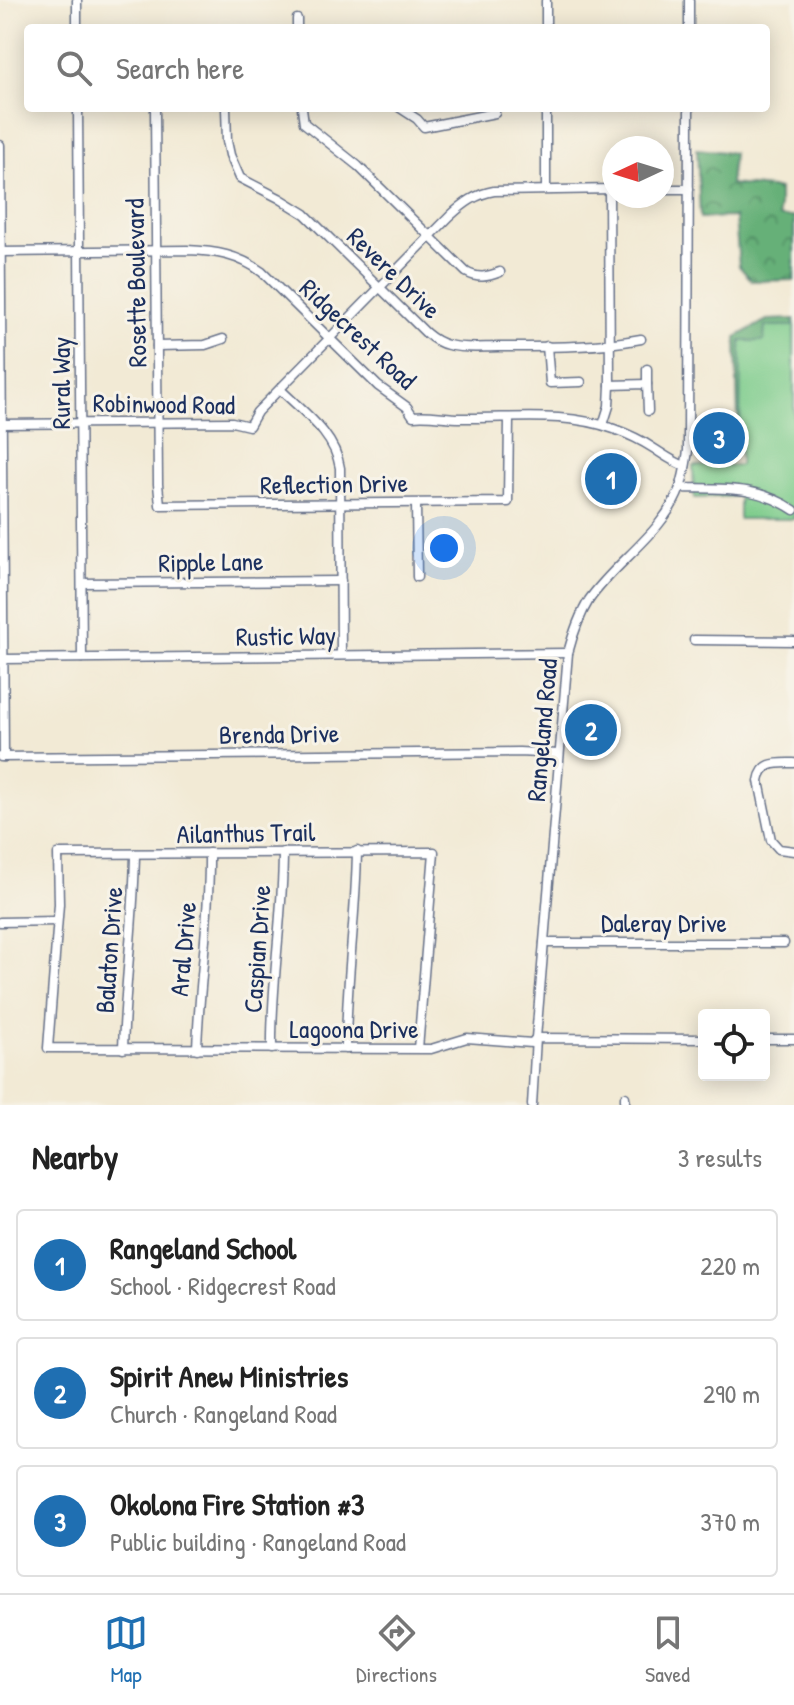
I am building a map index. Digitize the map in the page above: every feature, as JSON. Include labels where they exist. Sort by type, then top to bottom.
[{"type":"street","points":[[77,0],[77,24]]},
{"type":"street","points":[[689,0],[689,24]]},
{"type":"street","points":[[546,1],[546,24]]},
{"type":"street","name":"Rural Way","points":[[78,112],[82,658]]},
{"type":"street","name":"Rosette Boulevard","points":[[155,112],[160,505]]},
{"type":"street","name":"Revere Drive","points":[[226,112],[227,141],[240,178],[305,214],[426,333],[445,344],[461,347],[609,345],[641,339]]},
{"type":"street","points":[[303,112],[304,123],[358,166],[463,269],[473,276],[485,277],[500,272]]},
{"type":"street","points":[[406,112],[424,127],[495,112]]},
{"type":"street","points":[[546,112],[546,189]]},
{"type":"street","name":"Rangeland Road","points":[[532,1105],[568,653],[575,628],[589,601],[655,528],[680,488],[685,466],[689,435],[689,112]]},
{"type":"street","points":[[0,145],[2,757]]},
{"type":"street","name":"Robinwood Road","points":[[1,424],[232,422],[249,426],[257,412],[463,204],[494,191],[602,189]]},
{"type":"street","points":[[674,189],[689,189]]},
{"type":"street","points":[[603,425],[609,406],[610,385],[611,208]]},
{"type":"street","name":"Ridgecrest Road","points":[[0,252],[156,250],[215,251],[231,255],[262,272],[378,386],[407,407],[413,416],[570,419],[603,425],[646,443],[685,466]]},
{"type":"street","points":[[157,346],[205,345],[223,339]]},
{"type":"street","points":[[547,346],[550,383],[581,382]]},
{"type":"street","points":[[647,369],[648,411]]},
{"type":"street","points":[[610,385],[647,384]]},
{"type":"street","points":[[280,389],[326,435],[339,462],[341,655]]},
{"type":"street","name":"Reflection Drive","points":[[160,505],[508,502],[509,418]]},
{"type":"street","points":[[680,488],[742,490],[772,498],[794,510]]},
{"type":"street","points":[[416,504],[417,577]]},
{"type":"street","name":"Ripple Lane","points":[[82,583],[341,581]]},
{"type":"street","points":[[694,640],[794,641]]},
{"type":"street","name":"Rustic Way","points":[[4,659],[568,653]]},
{"type":"street","name":"Brenda Drive","points":[[2,757],[559,754]]},
{"type":"street","points":[[794,763],[766,766],[759,781],[771,840],[779,849],[794,851]]},
{"type":"street","points":[[346,1049],[357,851]]},
{"type":"street","name":"Caspian Drive","points":[[272,1049],[271,1018],[283,852]]},
{"type":"street","name":"Ailanthus Trail","points":[[57,921],[60,888],[58,854],[434,852],[418,1049]]},
{"type":"street","name":"Aral Drive","points":[[197,1049],[209,853]]},
{"type":"street","name":"Balaton Drive","points":[[123,1049],[135,854]]},
{"type":"street","points":[[0,922],[57,921]]},
{"type":"street","name":"Lagoona Drive","points":[[57,921],[48,1048],[418,1049],[439,1048],[467,1038],[532,1043],[536,1038],[698,1039]]},
{"type":"street","name":"Daleray Drive","points":[[544,943],[784,943]]},
{"type":"street","points":[[770,1039],[794,1039]]},
{"type":"green space","points":[[697,149],[733,153],[730,184],[779,189],[779,217],[794,217],[794,280],[752,281],[739,266],[735,217],[700,218]]},
{"type":"green space","points":[[794,319],[794,423],[738,421],[736,337],[767,320]]},
{"type":"green space","points":[[765,326],[794,326],[794,519],[739,519],[739,496],[694,498],[693,466],[740,465],[741,341],[764,341]]},
{"type":"place","name":"Okolona Fire Station #3","points":[[719,438]]},
{"type":"place","name":"Rangeland School","points":[[611,479]]},
{"type":"place","name":"Spirit Anew Ministries","points":[[591,730]]}]
